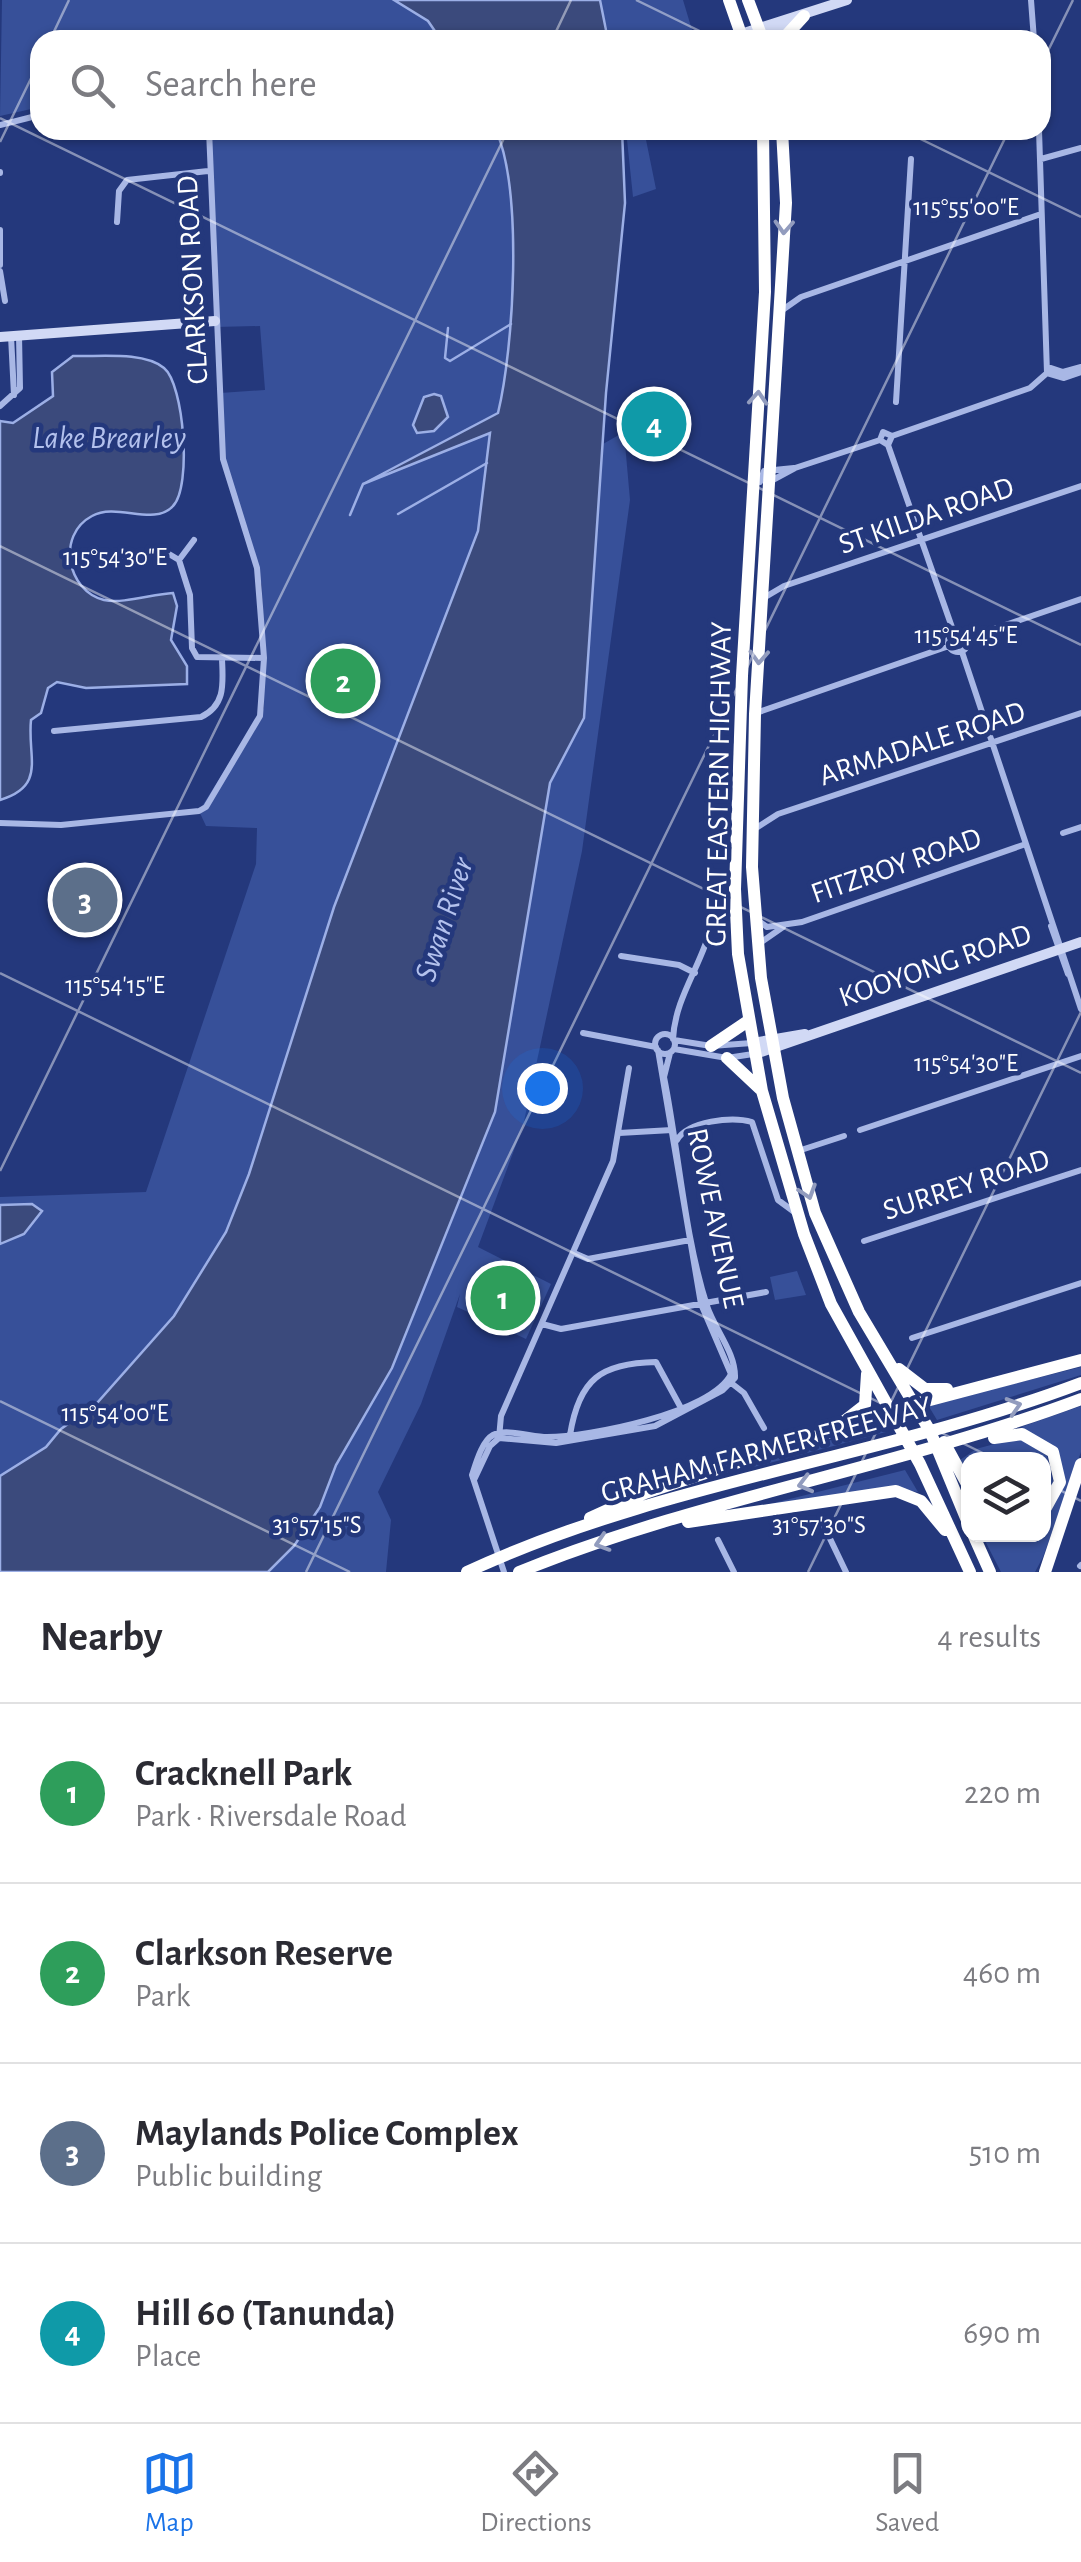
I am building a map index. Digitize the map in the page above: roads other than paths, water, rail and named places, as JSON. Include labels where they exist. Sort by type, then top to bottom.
[{"type":"highway","points":[[730,0],[749,30]]},
{"type":"highway","points":[[748,0],[752,30]]},
{"type":"highway","points":[[791,30],[804,16]]},
{"type":"highway","name":"GREAT EASTERN HIGHWAY","points":[[763,140],[766,278],[736,889],[748,1021],[762,1091],[798,1214],[831,1304],[891,1413],[970,1572]]},
{"type":"highway","name":"GREAT EASTERN HIGHWAY","points":[[783,140],[786,203],[755,714],[752,830],[756,946],[771,1044],[796,1152],[845,1284],[930,1431],[961,1507]]},
{"type":"highway","points":[[710,1046],[748,1021]]},
{"type":"highway","points":[[727,1058],[762,1091]]},
{"type":"highway","points":[[580,1525],[602,1509],[915,1404],[1081,1360]]},
{"type":"highway","points":[[890,1361],[925,1389],[975,1386]]},
{"type":"highway","points":[[818,1437],[865,1405],[867,1374]]},
{"type":"highway","name":"GRAHAM FARMER FREEWAY","points":[[467,1572],[580,1525],[946,1426],[1081,1383]]},
{"type":"highway","name":"GRAHAM FARMER FREEWAY","points":[[520,1572],[666,1524],[962,1442],[1081,1399]]},
{"type":"highway","points":[[930,1431],[942,1439],[961,1473]]},
{"type":"highway","points":[[962,1442],[1022,1434],[1044,1443],[1053,1452],[1060,1482],[1051,1499]]},
{"type":"highway","points":[[1045,1572],[1081,1464]]},
{"type":"highway","points":[[666,1524],[722,1520],[896,1491],[921,1500],[961,1551]]},
{"type":"highway","points":[[977,1542],[990,1572]]},
{"type":"street","points":[[768,30],[847,0]]},
{"type":"street","points":[[1031,0],[1033,30]]},
{"type":"street","points":[[0,125],[30,118]]},
{"type":"street","name":"CLARKSON ROAD","points":[[0,823],[61,825],[188,814],[206,807],[260,716],[264,658],[256,568],[223,459],[209,140]]},
{"type":"street","points":[[880,440],[883,432],[892,436],[1030,388],[1048,370],[1040,140]]},
{"type":"street","points":[[1041,159],[1081,148]]},
{"type":"street","points":[[896,402],[911,159]]},
{"type":"street","points":[[117,222],[118,191],[127,180],[208,172]]},
{"type":"street","points":[[780,313],[800,297],[1041,214]]},
{"type":"street","points":[[0,230],[5,301]]},
{"type":"street","points":[[781,285],[800,297]]},
{"type":"street","points":[[0,406],[14,395],[10,336],[215,321]]},
{"type":"street","points":[[1048,370],[1064,378],[1081,369]]},
{"type":"street","points":[[888,445],[892,436]]},
{"type":"street","points":[[752,508],[762,474],[770,476],[880,440]]},
{"type":"street","points":[[880,440],[888,445],[924,540],[954,632],[948,646]]},
{"type":"street","points":[[770,476],[795,468]]},
{"type":"street","name":"ST KILDA ROAD","points":[[762,599],[784,586],[1081,486]]},
{"type":"street","points":[[179,560],[194,540]]},
{"type":"street","points":[[114,556],[168,554],[179,560],[190,595],[192,648],[197,657],[264,658]]},
{"type":"street","points":[[764,578],[784,586]]},
{"type":"street","points":[[954,632],[968,638],[1081,599]]},
{"type":"street","points":[[968,638],[962,652],[990,744],[1081,1009]]},
{"type":"street","points":[[755,714],[777,703],[948,646],[962,652]]},
{"type":"street","points":[[54,731],[202,717],[212,712],[220,699],[222,660]]},
{"type":"street","points":[[756,692],[777,703]]},
{"type":"street","name":"ARMADALE ROAD","points":[[752,830],[778,814],[1081,714]]},
{"type":"street","name":"ARMADALE ROAD","points":[[753,810],[778,814]]},
{"type":"street","points":[[1063,834],[1081,827]]},
{"type":"street","name":"FITZROY ROAD","points":[[754,918],[767,927],[784,926],[1024,845]]},
{"type":"street","points":[[657,1049],[660,1036],[695,973],[712,924]]},
{"type":"street","name":"FITZROY ROAD","points":[[756,946],[784,926]]},
{"type":"street","name":"KOOYONG ROAD","points":[[754,1048],[1081,942]]},
{"type":"street","points":[[621,956],[679,965],[695,973]]},
{"type":"street","name":"ROWE AVENUE","points":[[674,1016],[673,1045],[664,1077],[691,1240]]},
{"type":"street","points":[[583,1033],[639,1041],[657,1049],[673,1045],[754,1048]]},
{"type":"street","points":[[639,1041],[660,1036],[673,1045],[727,1058],[754,1048]]},
{"type":"street","name":"ROWE AVENUE","points":[[657,1049],[704,1305],[731,1370],[730,1382],[744,1393],[764,1428]]},
{"type":"street","points":[[860,1130],[1081,1056]]},
{"type":"street","points":[[504,1572],[473,1481],[490,1446],[500,1436],[501,1416],[613,1160],[629,1068]]},
{"type":"street","points":[[676,1142],[689,1128],[736,1120],[752,1122],[778,1200],[798,1214]]},
{"type":"street","points":[[618,1133],[671,1130]]},
{"type":"street","points":[[796,1152],[844,1136]]},
{"type":"street","name":"SURREY ROAD","points":[[864,1241],[1081,1170]]},
{"type":"street","points":[[574,1252],[588,1259],[691,1240]]},
{"type":"street","points":[[912,1338],[1081,1283]]},
{"type":"street","points":[[542,1324],[560,1329],[766,1292]]},
{"type":"street","points":[[570,1439],[592,1378],[600,1370],[656,1362],[682,1409]]},
{"type":"street","points":[[500,1436],[570,1439],[655,1426],[730,1382]]},
{"type":"street","points":[[824,1524],[846,1572]]},
{"type":"street","points":[[718,1540],[734,1572]]},
{"type":"water","points":[[394,0],[600,0],[606,30],[434,30],[428,21]]},
{"type":"water","name":"Swan River","points":[[499,140],[622,140],[625,203],[606,393],[584,718],[550,783],[495,1112],[392,1368],[336,1465],[320,1507],[294,1546],[268,1572],[0,1572],[0,1476],[46,1447],[61,1429],[97,1403],[174,1316],[226,1232],[249,1174],[334,907],[478,531],[490,433],[363,484],[498,413],[508,350],[513,270],[510,191]]},
{"type":"water","name":"Lake Brearley","points":[[73,356],[133,357],[155,363],[164,368],[177,394],[184,458],[179,495],[173,506],[156,514],[113,511],[92,516],[73,536],[70,549],[74,574],[91,595],[120,601],[173,593],[177,606],[171,640],[187,666],[187,684],[86,688],[57,682],[48,688],[41,713],[31,720],[29,778],[15,794],[0,800],[0,421],[13,423],[53,396],[52,372]]},
{"type":"water","points":[[441,396],[448,417],[434,431],[417,433],[413,425],[424,397]]},
{"type":"water","points":[[32,1204],[42,1211],[24,1234],[0,1244],[0,1205]]},
{"type":"waterway","points":[[448,328],[445,358],[450,361],[511,324]]},
{"type":"waterway","points":[[398,514],[487,463]]},
{"type":"waterway","points":[[350,515],[363,484]]},
{"type":"place","name":"Hill 60 (Tanunda)","points":[[654,424]]},
{"type":"place","name":"Clarkson Reserve","points":[[343,681]]},
{"type":"place","name":"Maylands Police Complex","points":[[85,900]]},
{"type":"place","name":"Cracknell Park","points":[[503,1298]]}]
